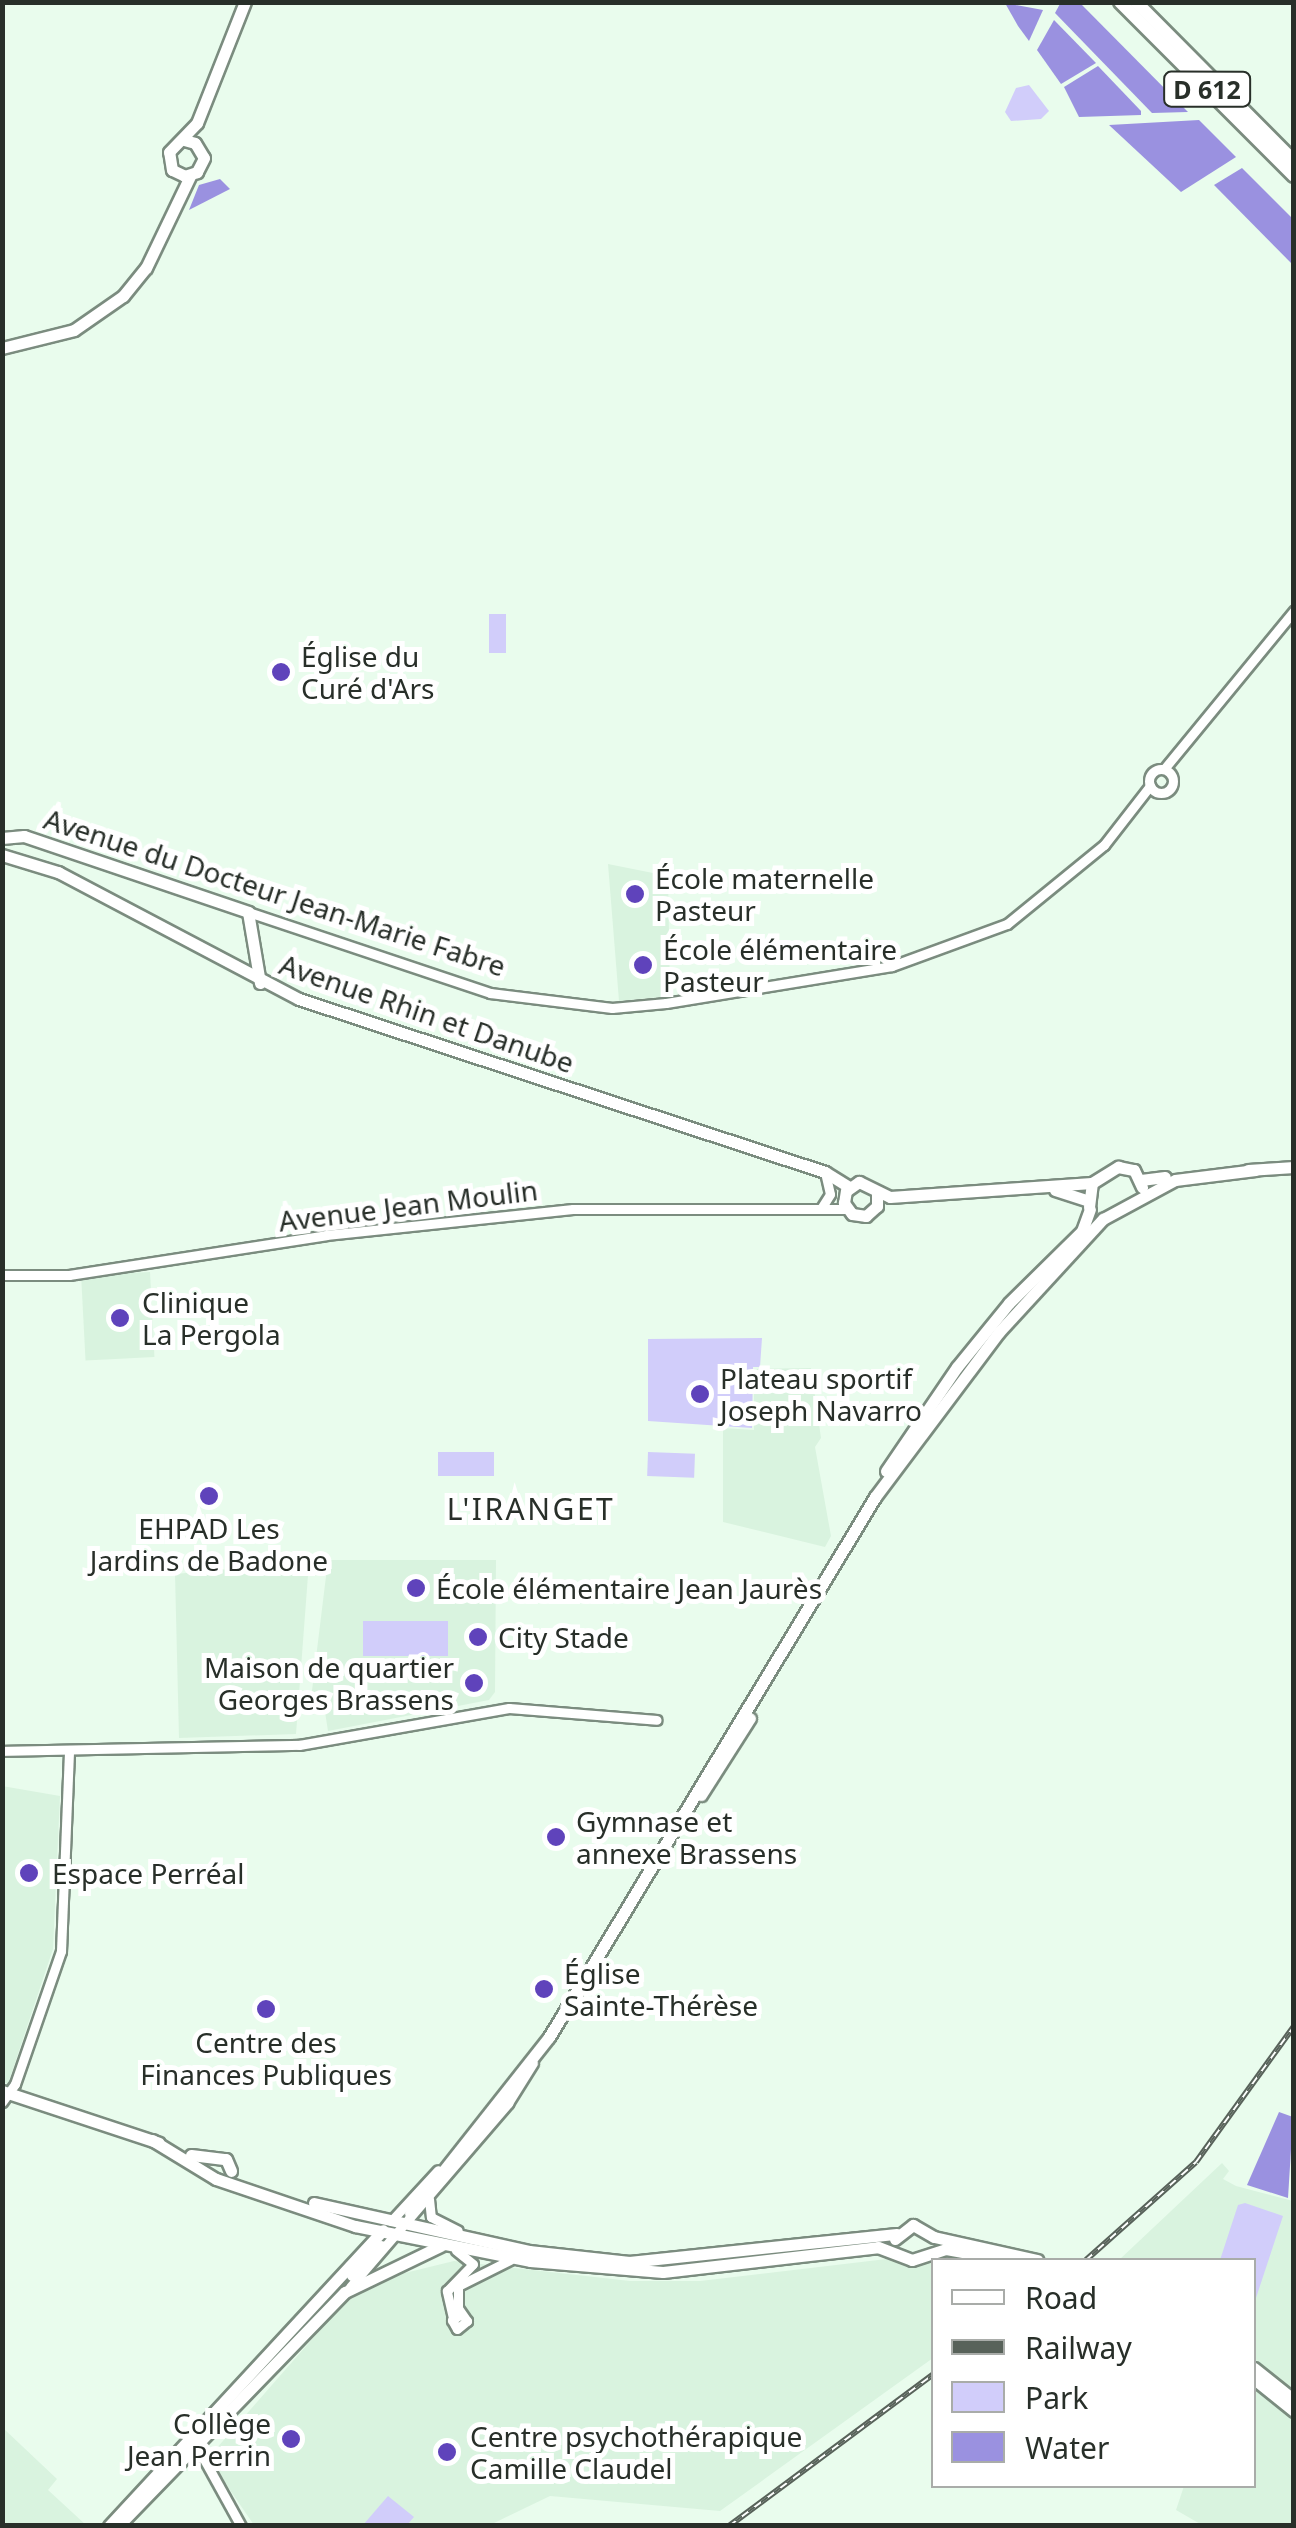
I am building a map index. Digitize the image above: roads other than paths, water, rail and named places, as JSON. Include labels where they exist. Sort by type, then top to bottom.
[{"type":"highway","name":"D 612","points":[[1120,2],[1294,176]]},
{"type":"highway","name":"D 612","points":[[1136,2],[1294,161]]},
{"type":"main road","points":[[172,207],[176,173],[168,152],[184,140],[200,117],[248,2]]},
{"type":"main road","points":[[2,348],[74,330],[110,308],[146,268],[172,207],[190,176],[203,163],[200,147],[248,2]]},
{"type":"main road","points":[[184,140],[200,147]]},
{"type":"main road","points":[[176,173],[190,176]]},
{"type":"main road","name":"Avenue du Docteur Jean-Marie Fabre","points":[[2,838],[24,836],[248,912]]},
{"type":"main road","name":"Avenue Rhin et Danube","points":[[2,855],[58,872],[260,984],[357,1021],[825,1172],[847,1197]]},
{"type":"main road","points":[[248,912],[260,984]]},
{"type":"main road","points":[[241,972],[255,944]]},
{"type":"main road","points":[[1103,1219],[1066,1190],[877,1206],[866,1216],[847,1197],[864,1182],[890,1197],[1092,1183],[1118,1167],[1134,1170],[1141,1180],[1139,1197]]},
{"type":"main road","points":[[1141,1180],[1294,1167]]},
{"type":"main road","points":[[875,1497],[948,1394],[998,1332],[1103,1219],[1175,1180],[1255,1170]]},
{"type":"main road","points":[[410,2212],[535,2058],[746,1724],[908,1435],[1010,1303],[1082,1231],[1092,1183]]},
{"type":"main road","points":[[877,1192],[877,1206]]},
{"type":"main road","points":[[998,1332],[1010,1303]]},
{"type":"main road","points":[[948,1394],[970,1350]]},
{"type":"main road","points":[[695,1802],[732,1732],[777,1664]]},
{"type":"main road","points":[[5,2095],[152,2140],[307,2208],[447,2246],[530,2261],[663,2272],[846,2248],[896,2250],[906,2259],[946,2249],[1004,2256]]},
{"type":"main road","points":[[211,2165],[226,2158],[228,2175]]},
{"type":"main road","points":[[228,2175],[385,2227]]},
{"type":"main road","points":[[402,2231],[666,2262],[897,2234],[913,2225],[1004,2256]]},
{"type":"main road","points":[[118,2526],[178,2463],[193,2438],[209,2430],[238,2391],[385,2227]]},
{"type":"main road","points":[[923,2255],[926,2232]]},
{"type":"main road","points":[[896,2250],[897,2234]]},
{"type":"main road","points":[[109,2526],[381,2246]]},
{"type":"main road","points":[[238,2391],[345,2292],[447,2246]]},
{"type":"main road","points":[[1256,2370],[1294,2400]]},
{"type":"main road","points":[[1256,2382],[1294,2412]]},
{"type":"street","points":[[1168,773],[1152,773],[1155,790],[1170,788],[1168,773],[1180,755],[1294,611]]},
{"type":"street","name":"Avenue du Docteur Jean-Marie Fabre","points":[[248,912],[490,994],[590,1006],[666,1002],[927,958],[1017,918],[1091,858],[1155,790]]},
{"type":"street","points":[[255,944],[273,920]]},
{"type":"street","points":[[822,1207],[830,1194],[825,1172]]},
{"type":"street","name":"Avenue Jean Moulin","points":[[2,1275],[69,1275],[326,1236],[573,1209],[822,1207],[847,1197]]},
{"type":"street","points":[[2,1750],[298,1745],[508,1708],[658,1720]]},
{"type":"street","points":[[5,2095],[61,1951],[70,1751]]},
{"type":"street","points":[[345,2292],[402,2231],[508,2103],[535,2058]]},
{"type":"street","points":[[385,2227],[535,2058]]},
{"type":"street","points":[[431,2196],[431,2217],[484,2242]]},
{"type":"street","points":[[307,2208],[363,2235],[365,2250]]},
{"type":"street","points":[[447,2246],[473,2264],[447,2291],[457,2316],[455,2294],[465,2280],[497,2262],[530,2261]]},
{"type":"street","points":[[203,2466],[209,2430]]},
{"type":"street","points":[[193,2438],[203,2466],[241,2526]]},
{"type":"street","points":[[178,2463],[188,2458],[203,2466]]},
{"type":"water","points":[[1061,2],[1080,3],[1188,112],[1152,113],[1055,13]]},
{"type":"water","points":[[1005,3],[1043,10],[1029,41],[1018,26]]},
{"type":"water","points":[[1054,20],[1096,63],[1061,84],[1037,50]]},
{"type":"water","points":[[1098,66],[1141,115],[1079,117],[1064,87]]},
{"type":"water","points":[[1199,120],[1236,157],[1181,192],[1109,125]]},
{"type":"water","points":[[1242,168],[1293,219],[1293,265],[1214,185]]},
{"type":"water","points":[[220,179],[230,189],[189,210],[199,185]]},
{"type":"water","points":[[1279,2112],[1293,2117],[1288,2198],[1247,2185]]},
{"type":"railway","points":[[1088,2258],[1196,2162],[1294,2026]]},
{"type":"railway","points":[[729,2526],[931,2376]]},
{"type":"place","name":"Église du Curé d'Ars","points":[[281,672]]},
{"type":"place","name":"École maternelle Pasteur","points":[[635,894]]},
{"type":"place","name":"École élémentaire Pasteur","points":[[643,965]]},
{"type":"place","name":"Clinique La Pergola","points":[[120,1318]]},
{"type":"place","name":"Plateau sportif Joseph Navarro","points":[[700,1394]]},
{"type":"place","name":"EHPAD Les Jardins de Badone","points":[[209,1496]]},
{"type":"place","name":"École élémentaire Jean Jaurès","points":[[416,1588]]},
{"type":"place","name":"City Stade","points":[[478,1637]]},
{"type":"place","name":"Maison de quartier Georges Brassens","points":[[474,1683]]},
{"type":"place","name":"Gymnase et annexe Brassens","points":[[556,1837]]},
{"type":"place","name":"Espace Perréal","points":[[29,1873]]},
{"type":"place","name":"Église Sainte-Thérèse","points":[[544,1989]]},
{"type":"place","name":"Centre des Finances Publiques","points":[[266,2009]]},
{"type":"place","name":"Collège Jean Perrin","points":[[291,2439]]},
{"type":"place","name":"Centre psychothérapique Camille Claudel","points":[[447,2452]]},
{"type":"district","name":"L'IRANGET","points":[[531,1509]]}]
